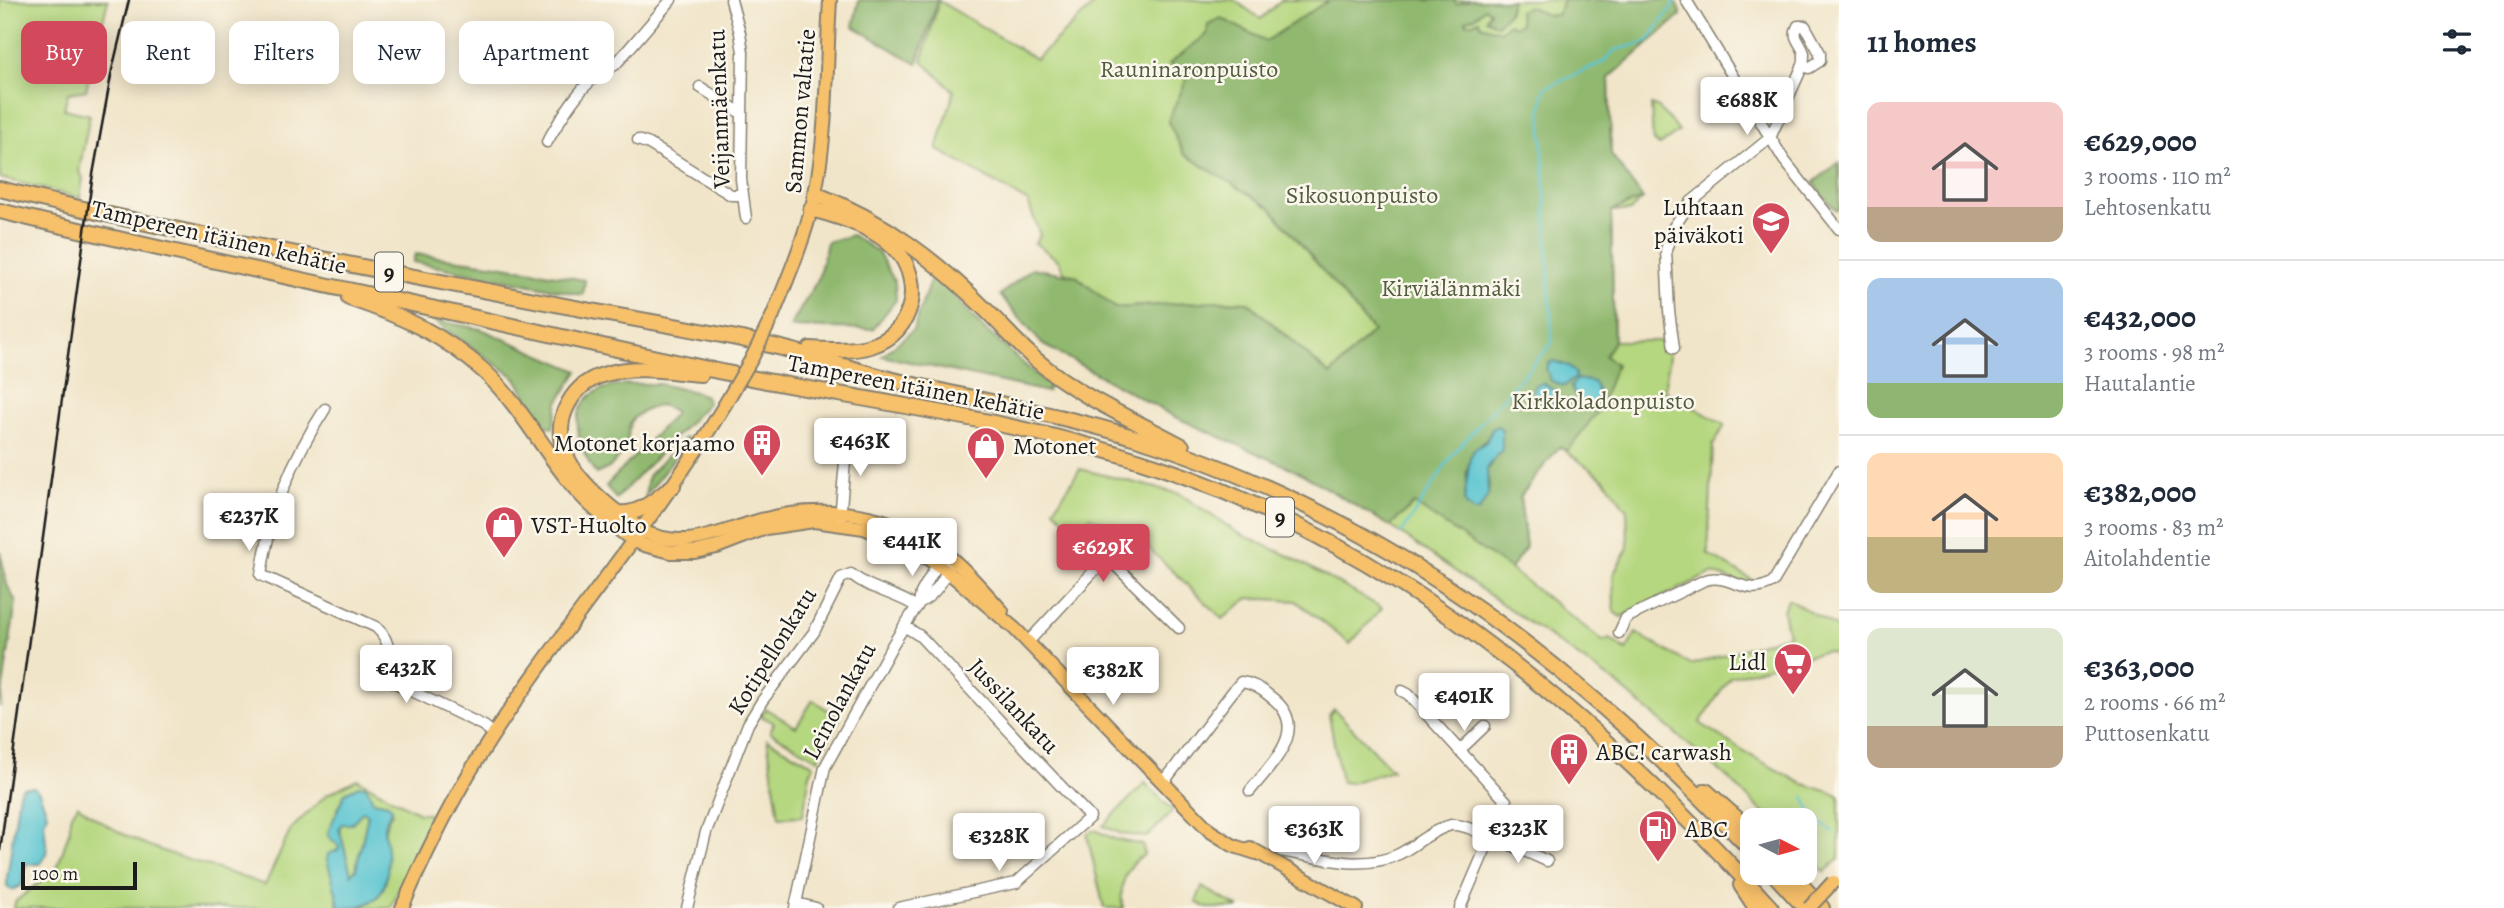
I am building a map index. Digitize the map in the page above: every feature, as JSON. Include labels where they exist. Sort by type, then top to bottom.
[{"type":"highway","name":"Tampereen itäinen kehätie","points":[[0,189],[230,241],[781,348],[897,381],[1102,428],[1226,470],[1343,525],[1425,573],[1497,623],[1574,682],[1654,752],[1740,838]]},
{"type":"highway","points":[[781,348],[833,352],[863,349],[877,344],[896,331],[908,312],[911,300],[912,290],[907,267],[890,244],[813,201]]},
{"type":"highway","points":[[813,201],[854,211],[903,238],[971,296],[1035,359],[1077,390],[1226,470]]},
{"type":"highway","name":"Tampereen itäinen kehätie","points":[[0,211],[744,376],[956,415],[1086,445],[1197,481],[1295,524],[1370,565],[1434,605],[1498,651],[1618,754],[1720,852],[1771,908]]},
{"type":"highway","points":[[299,279],[397,315],[437,335],[454,347],[486,373],[511,400],[579,492],[638,536]]},
{"type":"highway","points":[[638,536],[572,467],[562,444],[564,415],[581,386],[601,375],[625,370],[744,376]]},
{"type":"highway","points":[[617,513],[639,510],[673,486]]},
{"type":"highway","points":[[1654,752],[1740,822]]},
{"type":"highway","points":[[1720,852],[1756,908]]},
{"type":"highway","points":[[1786,886],[1807,908]]},
{"type":"highway","points":[[1803,886],[1822,908]]},
{"type":"main road","name":"Sammon valtatie","points":[[402,908],[451,806],[495,734],[673,486],[724,406],[773,315],[813,201],[827,91],[830,0]]},
{"type":"main road","points":[[658,508],[661,528],[677,540]]},
{"type":"main road","points":[[638,536],[677,540],[714,536],[787,514],[894,525],[932,544],[950,558],[990,598],[1015,629]]},
{"type":"main road","points":[[638,536],[644,545],[671,552],[695,552],[717,547],[766,528],[840,518],[895,539],[942,568],[1015,629],[1188,807],[1256,853],[1356,908]]},
{"type":"main road","points":[[1807,908],[1836,879]]},
{"type":"street","points":[[547,142],[571,103],[604,71],[615,65],[671,0]]},
{"type":"street","name":"Veijanmäenkatu","points":[[731,0],[743,52],[742,195],[746,218]]},
{"type":"street","points":[[1686,0],[1788,166],[1839,229]]},
{"type":"street","points":[[1674,348],[1666,250],[1673,228],[1691,202],[1770,138],[1803,66]]},
{"type":"street","points":[[700,87],[741,113]]},
{"type":"street","points":[[638,140],[649,144],[731,195],[742,195]]},
{"type":"street","points":[[325,409],[289,472],[270,527],[261,575],[376,628],[385,636],[388,647],[387,663],[381,676],[484,726],[495,734]]},
{"type":"street","points":[[840,518],[845,486],[848,427]]},
{"type":"street","points":[[1619,633],[1626,618],[1705,580],[1716,578],[1753,589],[1773,582],[1839,471]]},
{"type":"street","points":[[1028,642],[1107,557],[1179,628]]},
{"type":"street","name":"Leinolankatu","points":[[795,906],[825,767],[918,605],[921,593],[950,558]]},
{"type":"street","name":"Kotipellonkatu","points":[[687,908],[706,832],[748,724],[814,632],[841,578],[851,574],[864,583],[918,605]]},
{"type":"street","name":"Jussilankatu","points":[[898,908],[1016,883],[1090,817],[920,636],[904,626]]},
{"type":"street","points":[[1163,783],[1241,682],[1255,686],[1278,702],[1284,709],[1289,733],[1286,744],[1250,791]]},
{"type":"street","points":[[1402,691],[1408,694],[1506,801],[1460,905]]},
{"type":"street","points":[[1460,751],[1485,726]]},
{"type":"street","points":[[1281,851],[1335,861],[1380,861],[1402,853],[1444,827],[1458,824],[1488,837],[1490,841]]},
{"type":"street","points":[[1490,841],[1502,841],[1547,862]]},
{"type":"street","points":[[795,906],[817,908]]},
{"type":"green space","points":[[0,0],[108,0],[103,21],[21,21],[21,84],[87,84],[86,90],[68,93],[64,109],[90,115],[79,171],[83,178],[80,198],[0,178]]},
{"type":"green space","points":[[859,0],[938,0],[917,64],[853,26]]},
{"type":"green space","name":"Rauninaronpuisto","points":[[1099,0],[1234,0],[1261,19],[1282,0],[1367,0],[1184,154],[1271,208],[1373,331],[1330,375],[1248,302],[1216,301],[1114,308],[1076,276],[1064,272],[1059,261],[1035,243],[1040,235],[1028,202],[937,149],[954,91],[922,61],[939,1],[1036,59]]},
{"type":"green space","points":[[1331,0],[1453,0],[1456,4],[1471,0],[1512,0],[1508,13],[1497,25],[1486,19],[1490,11],[1485,8],[1475,17],[1466,20],[1466,23],[1473,23],[1479,20],[1481,25],[1500,31],[1509,23],[1514,26],[1520,24],[1519,11],[1528,6],[1546,15],[1557,15],[1563,0],[1675,0],[1681,15],[1609,78],[1611,154],[1643,199],[1611,211],[1614,341],[1605,356],[1616,364],[1598,411],[1567,451],[1559,447],[1520,497],[1526,547],[1510,569],[1414,504],[1390,526],[1297,471],[1175,417],[1042,344],[1000,295],[1032,268],[1076,276],[1115,308],[1216,301],[1248,302],[1330,375],[1373,331],[1271,208],[1184,154],[1168,121],[1188,76],[1169,64],[1207,34],[1208,24],[1221,18],[1266,41]],"holes":[[[1502,430],[1501,453],[1494,458],[1486,472],[1488,495],[1466,476],[1470,458],[1491,431]]]},
{"type":"green space","points":[[1382,0],[1675,0],[1681,15],[1609,78],[1611,154],[1643,199],[1630,211],[1611,211],[1614,341],[1666,341],[1669,356],[1665,391],[1725,425],[1713,445],[1708,554],[1759,584],[1752,586],[1712,573],[1621,617],[1614,612],[1613,575],[1628,548],[1627,510],[1605,480],[1559,446],[1520,497],[1526,547],[1510,569],[1603,641],[1610,639],[1626,650],[1636,633],[1691,665],[1788,635],[1783,611],[1788,599],[1839,629],[1839,655],[1826,651],[1730,677],[1700,723],[1744,752],[1801,783],[1839,795],[1839,858],[1825,872],[1817,864],[1817,808],[1759,808],[1726,776],[1613,681],[1390,526],[1414,504]]},
{"type":"green space","points":[[1651,105],[1659,108],[1679,131],[1660,145],[1653,142]]},
{"type":"green space","points":[[1839,162],[1839,208],[1836,211],[1813,183]]},
{"type":"green space","points":[[852,235],[878,252],[895,282],[896,300],[873,329],[790,327],[818,279],[827,242]]},
{"type":"green space","points":[[415,254],[585,280],[583,295],[413,262]]},
{"type":"green space","points":[[933,272],[982,327],[1049,386],[1047,392],[882,356],[913,330]]},
{"type":"green space","points":[[432,320],[481,329],[578,371],[558,402],[553,428],[542,424],[516,378]]},
{"type":"green space","points":[[626,384],[659,384],[706,396],[707,404],[616,499],[606,486],[674,415],[674,411],[661,405],[638,414],[630,423],[628,448],[609,468],[596,474],[581,446],[578,432],[578,418],[582,406],[590,396],[603,389]]},
{"type":"green space","points":[[684,438],[688,439],[645,497],[648,476]]},
{"type":"green space","points":[[1080,469],[1180,494],[1238,533],[1291,557],[1382,608],[1350,644],[1296,601],[1248,598],[1223,619],[1135,535],[1090,517],[1077,532],[1054,509]]},
{"type":"green space","points":[[0,551],[7,585],[16,602],[0,707]]},
{"type":"green space","points":[[813,700],[840,718],[818,759],[770,732],[774,723],[761,716],[766,709],[796,727]]},
{"type":"green space","points":[[1334,709],[1392,770],[1351,783],[1341,782],[1329,715]]},
{"type":"green space","points":[[767,739],[814,765],[803,816],[779,817]]},
{"type":"green space","points":[[357,779],[419,813],[428,813],[429,820],[391,908],[360,908],[375,899],[385,885],[385,832],[392,813],[388,804],[372,801],[365,786],[359,786],[345,793],[328,836],[339,846],[337,904],[340,908],[13,908],[16,901],[57,869],[70,829],[70,817],[78,805],[121,833],[144,844],[265,885],[291,829],[326,795]]},
{"type":"green space","points":[[1145,783],[1173,811],[1147,837],[1122,834],[1103,826]]},
{"type":"green space","points":[[363,811],[368,815],[356,869],[351,874],[339,828],[342,824],[351,824]]},
{"type":"green space","points":[[1095,830],[1114,839],[1143,845],[1144,855],[1132,864],[1125,878],[1123,908],[1104,908],[1087,835]]},
{"type":"green space","points":[[1202,887],[1240,908],[1207,908],[1196,902]]},
{"type":"water","points":[[1553,361],[1569,366],[1576,374],[1575,378],[1564,386],[1551,381],[1546,369]]},
{"type":"water","points":[[1577,379],[1594,382],[1599,396],[1598,403],[1577,398],[1571,386]]},
{"type":"water","points":[[1543,383],[1557,392],[1556,403],[1543,403],[1532,395],[1534,386]]},
{"type":"water","points":[[1498,426],[1502,430],[1502,450],[1487,467],[1488,495],[1479,511],[1475,512],[1464,501],[1470,457],[1475,449],[1486,442],[1493,428]]},
{"type":"water","points":[[365,786],[373,801],[388,804],[392,808],[384,825],[388,865],[380,894],[364,905],[340,908],[327,860],[328,854],[338,850],[339,846],[328,836],[328,832],[345,793]],"holes":[[[363,811],[368,815],[356,869],[351,874],[339,828],[342,824],[351,824]]]},
{"type":"water","points":[[23,787],[34,787],[39,792],[47,813],[44,822],[47,853],[40,864],[27,864],[23,871],[22,885],[12,890],[7,887],[7,878],[19,793]]},
{"type":"waterway","points":[[1401,534],[1452,455],[1552,343],[1541,110],[1545,88],[1603,62],[1615,50],[1647,42],[1677,0]]},
{"type":"waterway","points":[[1804,797],[1815,819],[1833,832]]},
{"type":"railway","points":[[0,851],[92,180],[112,70],[129,0]]},
{"type":"place","name":"Luhtaan päiväkoti","points":[[1771,255]]},
{"type":"place","name":"Motonet korjaamo","points":[[762,477]]},
{"type":"place","name":"Motonet","points":[[986,480]]},
{"type":"place","name":"VST-Huolto","points":[[504,559]]},
{"type":"place","name":"Lidl","points":[[1793,696]]},
{"type":"place","name":"ABC! carwash","points":[[1569,786]]},
{"type":"place","name":"ABC","points":[[1658,863]]},
{"type":"park label","name":"Sikosuonpuisto","points":[[1362,195]]},
{"type":"park label","name":"Kirviälänmäki","points":[[1451,288]]},
{"type":"park label","name":"Kirkkoladonpuisto","points":[[1603,401]]}]
